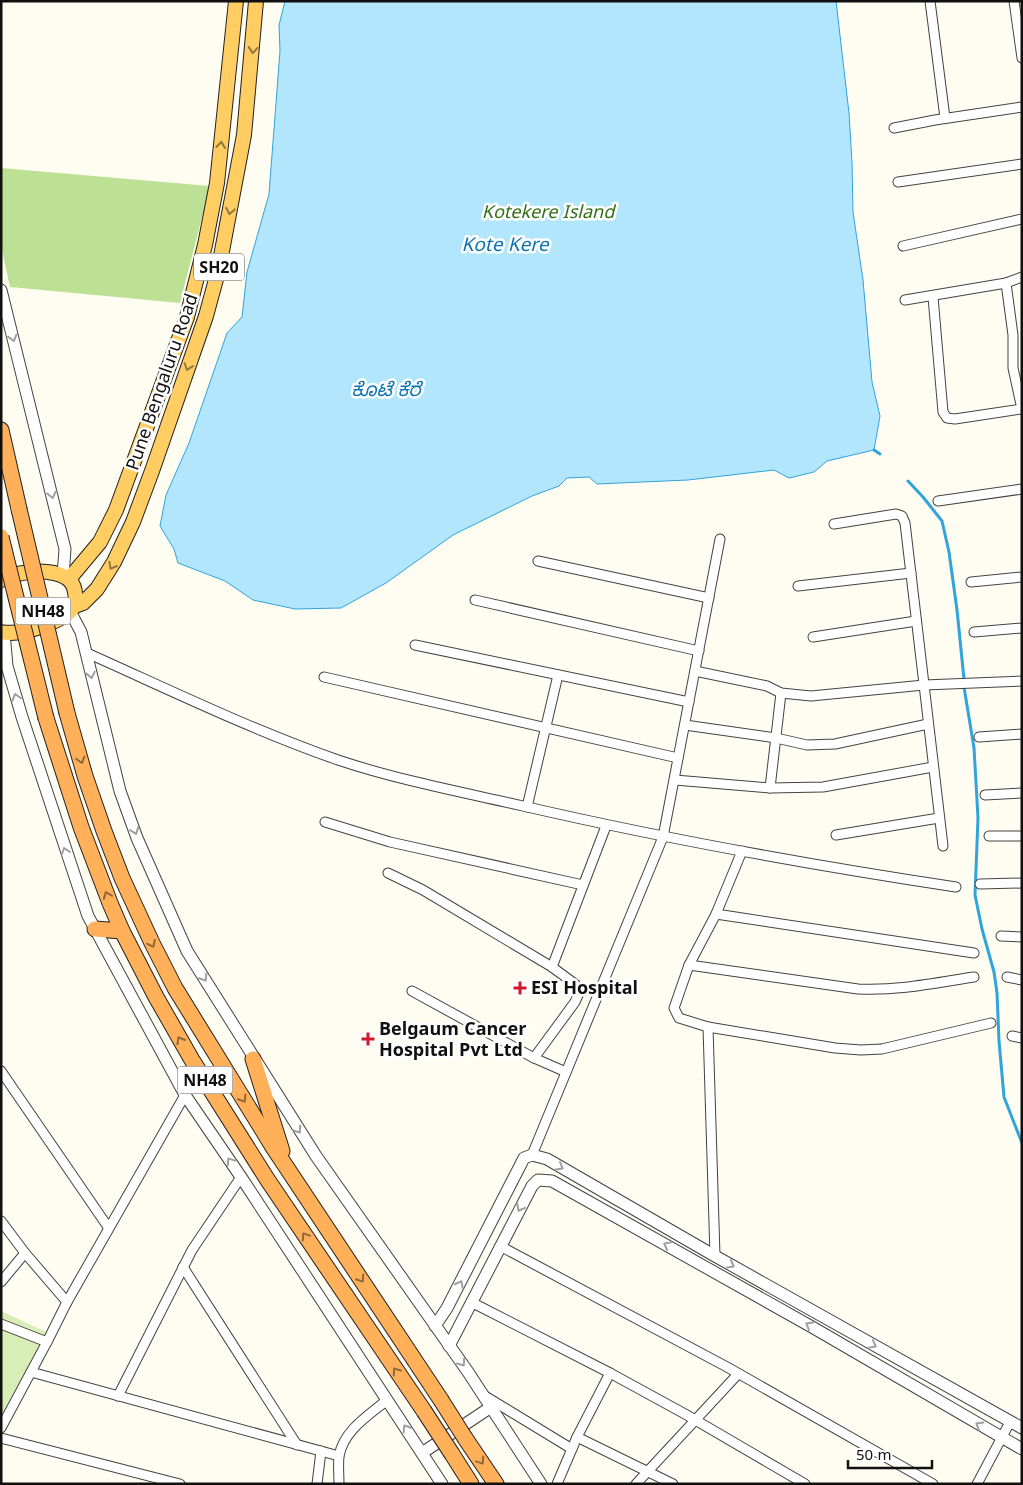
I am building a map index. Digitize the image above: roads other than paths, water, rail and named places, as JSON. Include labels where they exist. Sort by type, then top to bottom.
[{"type":"highway","name":"NH48","points":[[1,430],[67,713],[85,776],[122,878],[152,944],[175,988],[273,1147],[496,1484]]},
{"type":"highway","name":"NH48","points":[[1,537],[46,718],[81,827],[122,931],[156,997],[197,1068],[277,1195],[424,1411],[471,1484]]},
{"type":"highway","points":[[95,929],[122,931]]},
{"type":"highway","points":[[254,1059],[288,1169]]},
{"type":"main road","name":"Pune Bengaluru Road","points":[[66,578],[100,542],[113,517],[187,317],[205,245],[217,183],[236,1]]},
{"type":"main road","name":"Pune Bengaluru Road","points":[[2,632],[22,632],[40,627],[61,619],[83,603],[98,589],[114,562],[132,522],[152,471],[206,316],[218,272],[244,135],[256,1]]},
{"type":"main road","points":[[1,580],[14,575],[43,572],[66,578],[74,585],[73,609]]},
{"type":"street","points":[[930,1],[944,118]]},
{"type":"street","points":[[1014,1],[1022,58]]},
{"type":"street","points":[[894,128],[944,118],[1022,107]]},
{"type":"street","points":[[898,182],[1022,164]]},
{"type":"street","points":[[903,246],[1022,219]]},
{"type":"street","points":[[905,300],[932,297],[1006,283],[1022,276]]},
{"type":"street","points":[[932,297],[943,412],[948,418],[955,419],[1021,409],[1013,368],[1013,335],[1006,283]]},
{"type":"street","points":[[1,290],[63,537],[66,578]]},
{"type":"street","points":[[938,501],[1022,489]]},
{"type":"street","points":[[834,524],[896,514],[902,516],[905,523],[942,846]]},
{"type":"street","points":[[532,1155],[663,837],[720,540]]},
{"type":"street","points":[[538,561],[709,598]]},
{"type":"street","points":[[798,586],[911,573]]},
{"type":"street","points":[[972,582],[1022,577]]},
{"type":"street","points":[[475,600],[699,651]]},
{"type":"street","points":[[73,609],[82,632],[120,791],[137,838],[187,950],[316,1156],[491,1406],[541,1484]]},
{"type":"street","points":[[812,637],[916,621]]},
{"type":"street","points":[[974,632],[1022,628]]},
{"type":"street","points":[[2,632],[7,666],[22,717],[82,901],[95,929],[185,1095],[241,1177],[442,1484]]},
{"type":"street","points":[[415,645],[689,702]]},
{"type":"street","points":[[87,653],[236,720],[338,760],[398,778],[606,826],[877,875],[956,887]]},
{"type":"street","points":[[695,671],[767,686],[781,693],[811,696],[924,685],[1022,682]]},
{"type":"street","points":[[527,807],[558,675]]},
{"type":"street","points":[[324,677],[678,758]]},
{"type":"street","points":[[770,788],[781,693]]},
{"type":"street","points":[[685,725],[776,738],[807,745],[835,744],[928,724]]},
{"type":"street","points":[[979,737],[1022,734]]},
{"type":"street","points":[[674,780],[770,788],[823,787],[933,767]]},
{"type":"street","points":[[985,795],[1022,793]]},
{"type":"street","points":[[836,835],[939,818]]},
{"type":"street","points":[[325,822],[390,842],[583,885]]},
{"type":"street","points":[[552,967],[606,826]]},
{"type":"street","points":[[989,836],[1022,836]]},
{"type":"street","points":[[742,850],[716,914],[688,965],[674,1008],[679,1018],[708,1027],[835,1048],[861,1050],[882,1049],[991,1023]]},
{"type":"street","points":[[388,873],[423,890],[552,967],[575,984],[579,993],[575,1002],[534,1058]]},
{"type":"street","points":[[980,884],[1022,883]]},
{"type":"street","points":[[716,914],[974,953]]},
{"type":"street","points":[[1001,936],[1022,937]]},
{"type":"street","points":[[688,965],[876,990],[974,977]]},
{"type":"street","points":[[1007,977],[1022,980]]},
{"type":"street","points":[[412,990],[534,1058],[566,1072]]},
{"type":"street","points":[[708,1027],[715,1256]]},
{"type":"street","points":[[1012,1036],[1022,1038]]},
{"type":"street","points":[[1,1071],[108,1227]]},
{"type":"street","points":[[1,1428],[66,1302],[185,1095]]},
{"type":"street","points":[[435,1326],[447,1308],[524,1158],[532,1155],[547,1159],[715,1256],[1022,1428]]},
{"type":"street","points":[[118,1396],[192,1250],[241,1177]]},
{"type":"street","points":[[449,1346],[532,1186],[538,1180],[552,1181],[812,1326],[1022,1449]]},
{"type":"street","points":[[1,1221],[66,1302]]},
{"type":"street","points":[[500,1246],[738,1374],[933,1484]]},
{"type":"street","points":[[1,1282],[25,1253]]},
{"type":"street","points":[[183,1267],[297,1445]]},
{"type":"street","points":[[471,1302],[610,1373],[805,1484]]},
{"type":"street","points":[[1,1324],[47,1342]]},
{"type":"street","points":[[31,1372],[339,1456]]},
{"type":"street","points":[[557,1484],[577,1437],[610,1373]]},
{"type":"street","points":[[636,1484],[738,1374]]},
{"type":"street","points":[[483,1395],[572,1449]]},
{"type":"street","points":[[339,1484],[339,1456],[345,1440],[351,1430],[387,1400]]},
{"type":"street","points":[[422,1453],[491,1406]]},
{"type":"street","points":[[977,1484],[1010,1422]]},
{"type":"street","points":[[577,1437],[673,1484]]},
{"type":"street","points":[[1,1438],[180,1484]]},
{"type":"street","points":[[317,1484],[321,1452]]},
{"type":"water","name":"ಕೊಟೆ ಕೆರೆ","points":[[285,1],[836,1],[849,113],[853,212],[863,280],[872,382],[880,416],[874,450],[827,461],[814,472],[789,478],[774,470],[688,480],[597,484],[589,477],[567,478],[559,486],[532,496],[453,535],[386,583],[341,608],[295,609],[253,600],[225,581],[178,563],[174,549],[160,526],[166,495],[189,443],[227,333],[242,317],[247,272],[269,194],[280,51],[279,25]]},
{"type":"waterway","points":[[874,450],[880,454]]},
{"type":"waterway","points":[[908,481],[942,521],[949,552],[964,679]]},
{"type":"waterway","points":[[964,687],[974,748],[978,818],[975,895],[994,972],[1004,1097],[1022,1143]]},
{"type":"place","name":"ESI Hospital","points":[[520,988]]},
{"type":"place","name":"Belgaum Cancer Hospital Pvt Ltd","points":[[368,1039]]},
{"type":"park label","name":"Kotekere Island","points":[[548,212]]},
{"type":"water label","name":"Kote Kere","points":[[505,244]]}]
